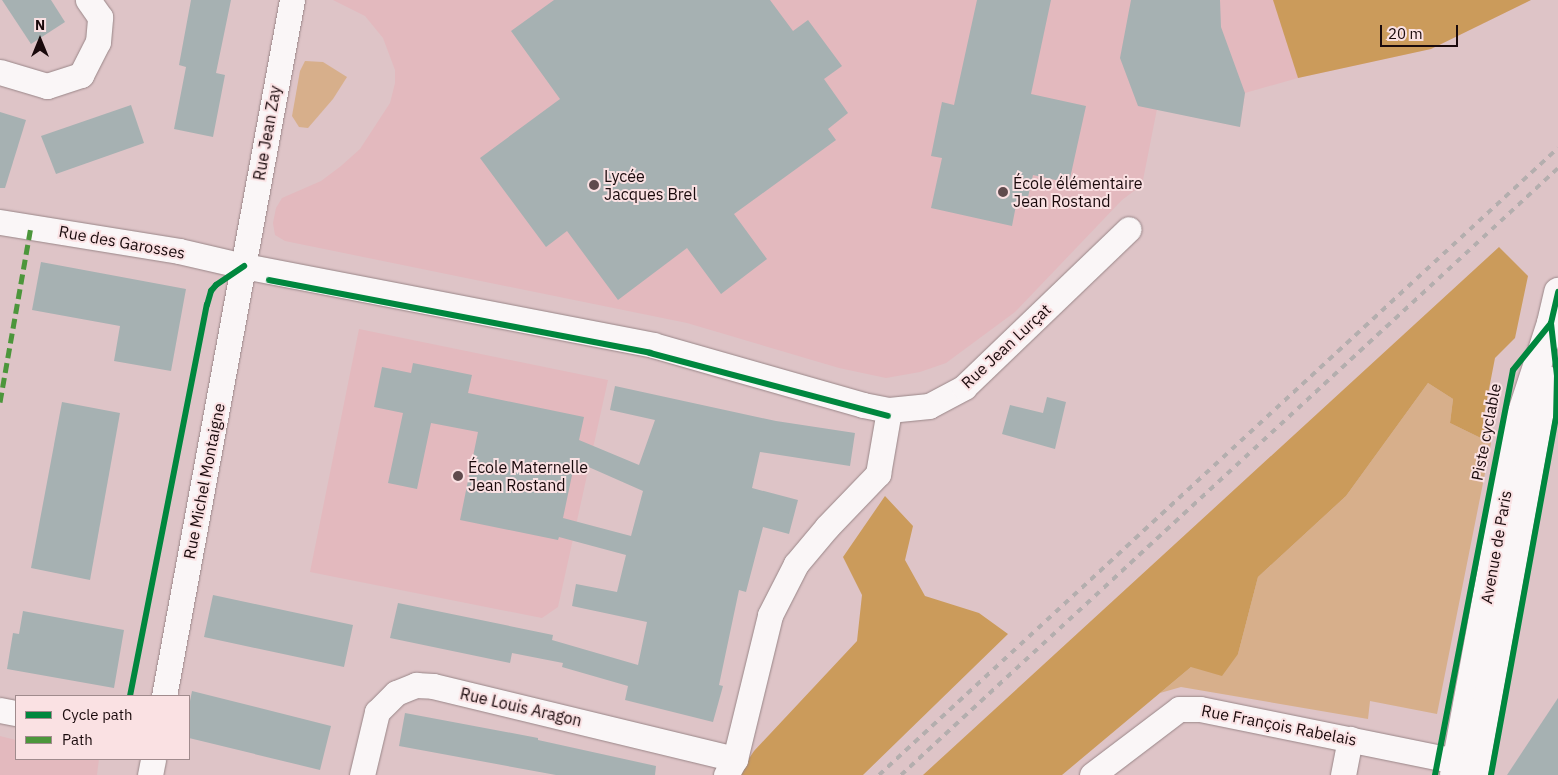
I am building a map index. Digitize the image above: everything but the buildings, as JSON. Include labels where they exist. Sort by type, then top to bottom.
[{"type":"main road","name":"Avenue de Paris","points":[[1461,770],[1519,420],[1551,323],[1558,292]]},
{"type":"street","points":[[0,72],[47,86],[82,75],[98,42],[100,17],[88,0]]},
{"type":"street","name":"Rue Jean Zay","points":[[244,266],[292,0]]},
{"type":"street","name":"Rue des Garosses","points":[[0,222],[178,251],[244,266]]},
{"type":"street","name":"Rue Jean Lurçat","points":[[244,266],[653,345],[863,405],[889,410],[929,406],[964,387],[1129,229]]},
{"type":"street","name":"Rue Michel Montaigne","points":[[164,695],[244,266]]},
{"type":"street","points":[[731,767],[770,615],[796,564],[827,527],[878,474],[889,410]]},
{"type":"street","name":"Rue Louis Aragon","points":[[362,775],[377,712],[396,693],[416,686],[434,686],[731,767]]},
{"type":"street","name":"Rue François Rabelais","points":[[1092,775],[1179,709],[1200,709],[1350,739],[1461,770]]},
{"type":"street","points":[[0,710],[15,713]]},
{"type":"street","points":[[1343,775],[1350,739]]},
{"type":"street","points":[[150,775],[153,760]]},
{"type":"shaded area","points":[[333,0],[1531,0],[1431,49],[1298,78],[1245,93],[1240,127],[1157,109],[1142,185],[1122,200],[1015,312],[946,363],[920,372],[886,378],[839,368],[687,323],[285,241],[275,235],[273,223],[276,208],[282,198],[321,181],[360,149],[390,103],[395,83],[395,70],[383,38],[365,16]]},
{"type":"shaded area","points":[[1273,0],[1531,0],[1431,49],[1298,78]]},
{"type":"shaded area","points":[[305,61],[323,62],[347,77],[333,99],[308,128],[299,127],[292,116],[300,71]]},
{"type":"shaded area","points":[[1499,247],[1528,276],[1515,338],[1495,358],[1483,420],[1491,443],[1450,423],[1453,399],[1428,383],[1346,496],[1258,577],[1238,654],[1222,676],[1191,667],[1062,775],[923,775]]},
{"type":"shaded area","name":"École Maternelle Jean Rostand","points":[[359,329],[608,380],[558,607],[542,618],[310,572]]},
{"type":"shaded area","points":[[1428,383],[1453,399],[1450,423],[1491,443],[1437,714],[1370,701],[1368,719],[1181,687],[1160,693],[1191,667],[1238,654],[1258,577],[1346,496]]},
{"type":"shaded area","points":[[885,496],[913,526],[905,560],[925,596],[979,613],[1008,634],[863,775],[738,775],[754,751],[857,641],[862,595],[843,557]]},
{"type":"shaded area","points":[[0,736],[15,740],[15,760],[99,760],[97,775],[0,775]]},
{"type":"railway","points":[[879,775],[1558,148]]},
{"type":"railway","points":[[901,775],[1558,168]]},
{"type":"marked path","points":[[0,402],[31,227]]},
{"type":"cycle path","points":[[130,695],[207,305],[211,291],[216,285],[244,266]]},
{"type":"cycle path","points":[[269,280],[650,353],[888,416]]},
{"type":"cycle path","points":[[1491,775],[1556,419],[1557,376],[1551,323],[1558,292]]},
{"type":"cycle path","name":"Piste cyclable","points":[[1435,775],[1513,370],[1551,323]]},
{"type":"place","name":"Lycée Jacques Brel","points":[[594,185]]},
{"type":"place","name":"École élémentaire Jean Rostand","points":[[1003,192]]},
{"type":"place","name":"École Maternelle Jean Rostand","points":[[458,476]]}]
